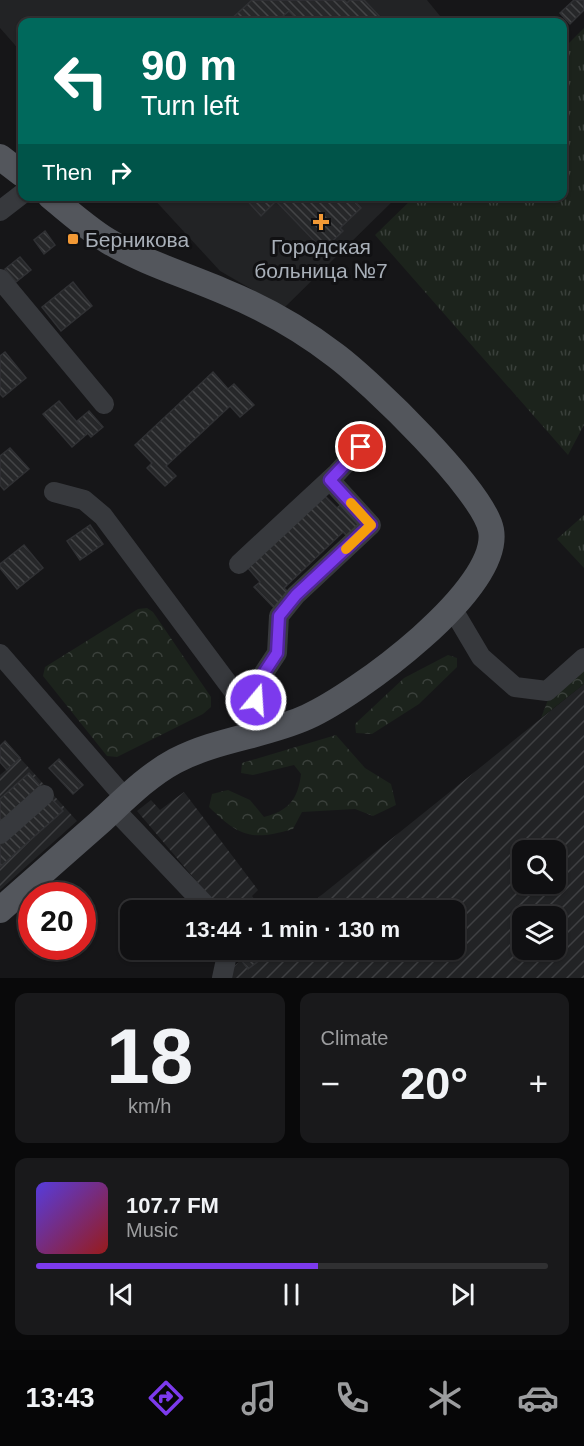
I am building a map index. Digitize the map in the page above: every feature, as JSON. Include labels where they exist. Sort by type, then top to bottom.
[{"type":"main road","points":[[0,910],[120,803],[174,762],[242,736],[259,725],[305,718],[334,704],[414,642],[452,608],[477,580],[490,555],[491,530],[481,505],[468,486],[398,412],[338,357],[298,328],[226,292],[148,261],[109,241],[57,201]]},
{"type":"street","points":[[0,211],[18,197]]},
{"type":"street","points":[[0,279],[104,404]]},
{"type":"street","points":[[239,564],[330,480],[361,447]]},
{"type":"street","points":[[259,725],[258,682],[277,653],[279,616],[296,595],[371,525],[330,480]]},
{"type":"street","points":[[54,492],[84,500],[103,516],[259,725]]},
{"type":"street","points":[[452,608],[481,657],[515,687],[547,691],[584,658]]},
{"type":"street","points":[[0,654],[202,900]]},
{"type":"street","points":[[0,834],[44,795]]},
{"type":"street","points":[[222,978],[226,960]]},
{"type":"shaded area","points":[[0,0],[427,0],[442,18],[18,18],[18,48],[0,28]]},
{"type":"shaded area","points":[[156,201],[393,201],[284,308],[220,271]]},
{"type":"shaded area","points":[[584,684],[584,978],[230,978],[230,969],[242,960],[465,960],[465,900],[315,900]]},
{"type":"shaded area","points":[[20,758],[77,821],[0,890],[0,775]]},
{"type":"shaded area","points":[[184,792],[258,890],[252,896],[255,900],[213,900],[137,811],[151,800],[160,810]]},
{"type":"green space","points":[[584,28],[584,425],[568,455],[375,235],[410,201],[567,201],[567,45]]},
{"type":"green space","points":[[584,515],[584,568],[557,539]]},
{"type":"green space","points":[[147,608],[153,612],[211,697],[211,707],[203,714],[117,757],[107,756],[43,676],[45,667],[138,609]]},
{"type":"green space","points":[[448,655],[457,658],[457,667],[419,704],[372,734],[356,733],[355,724],[404,678]]},
{"type":"green space","points":[[584,664],[584,684],[541,718],[551,692]]},
{"type":"green space","points":[[336,735],[365,768],[391,784],[396,805],[373,816],[355,809],[302,812],[293,829],[267,835],[247,834],[238,830],[209,807],[212,794],[228,790],[250,800],[264,817],[285,808],[294,797],[300,783],[301,774],[294,765],[253,775],[241,773],[242,763]]},
{"type":"building","points":[[252,0],[344,0],[347,3],[350,0],[364,0],[381,18],[296,18],[289,11],[281,18],[232,18]]},
{"type":"building","points":[[574,0],[584,0],[584,10],[570,24],[567,18],[560,13]]},
{"type":"building","name":"Городская больница №7","points":[[248,201],[276,201],[261,216]]},
{"type":"building","name":"Городская больница №7","points":[[276,201],[355,201],[361,208],[340,228],[343,231],[323,250]]},
{"type":"building","points":[[45,231],[55,245],[44,254],[34,240]]},
{"type":"building","points":[[20,257],[31,270],[16,282],[5,269]]},
{"type":"building","points":[[73,282],[92,306],[61,331],[42,307]]},
{"type":"building","points":[[5,352],[26,378],[3,397],[0,394],[0,356]]},
{"type":"building","points":[[213,372],[228,389],[234,384],[254,405],[240,417],[230,406],[166,466],[176,476],[165,486],[147,468],[152,463],[135,445]]},
{"type":"building","points":[[59,401],[87,434],[72,447],[43,414]]},
{"type":"building","points":[[89,411],[103,427],[91,437],[77,421]]},
{"type":"building","points":[[10,448],[29,469],[4,490],[0,485],[0,456]]},
{"type":"building","points":[[325,496],[337,508],[344,502],[367,527],[352,541],[343,532],[284,588],[292,596],[277,611],[254,587],[260,582],[248,568]]},
{"type":"building","points":[[90,525],[103,544],[80,560],[67,541]]},
{"type":"building","points":[[24,545],[43,568],[17,589],[0,568],[0,564]]},
{"type":"building","points":[[5,741],[20,758],[7,770],[0,762],[0,746]]},
{"type":"building","points":[[59,759],[83,785],[73,794],[49,768]]},
{"type":"building","points":[[29,773],[40,786],[0,822],[0,799]]},
{"type":"building","points":[[51,798],[63,811],[0,867],[0,844]]},
{"type":"building","points":[[241,960],[260,960],[248,969]]},
{"type":"slow traffic","points":[[346,549],[371,525],[351,503]]},
{"type":"place","name":"Городская больница №7","points":[[321,222]]},
{"type":"place","name":"Берникова","points":[[73,239]]},
{"type":"route","points":[[256,700],[258,682],[277,653],[279,616],[296,595],[371,525],[330,480],[361,447]]}]
